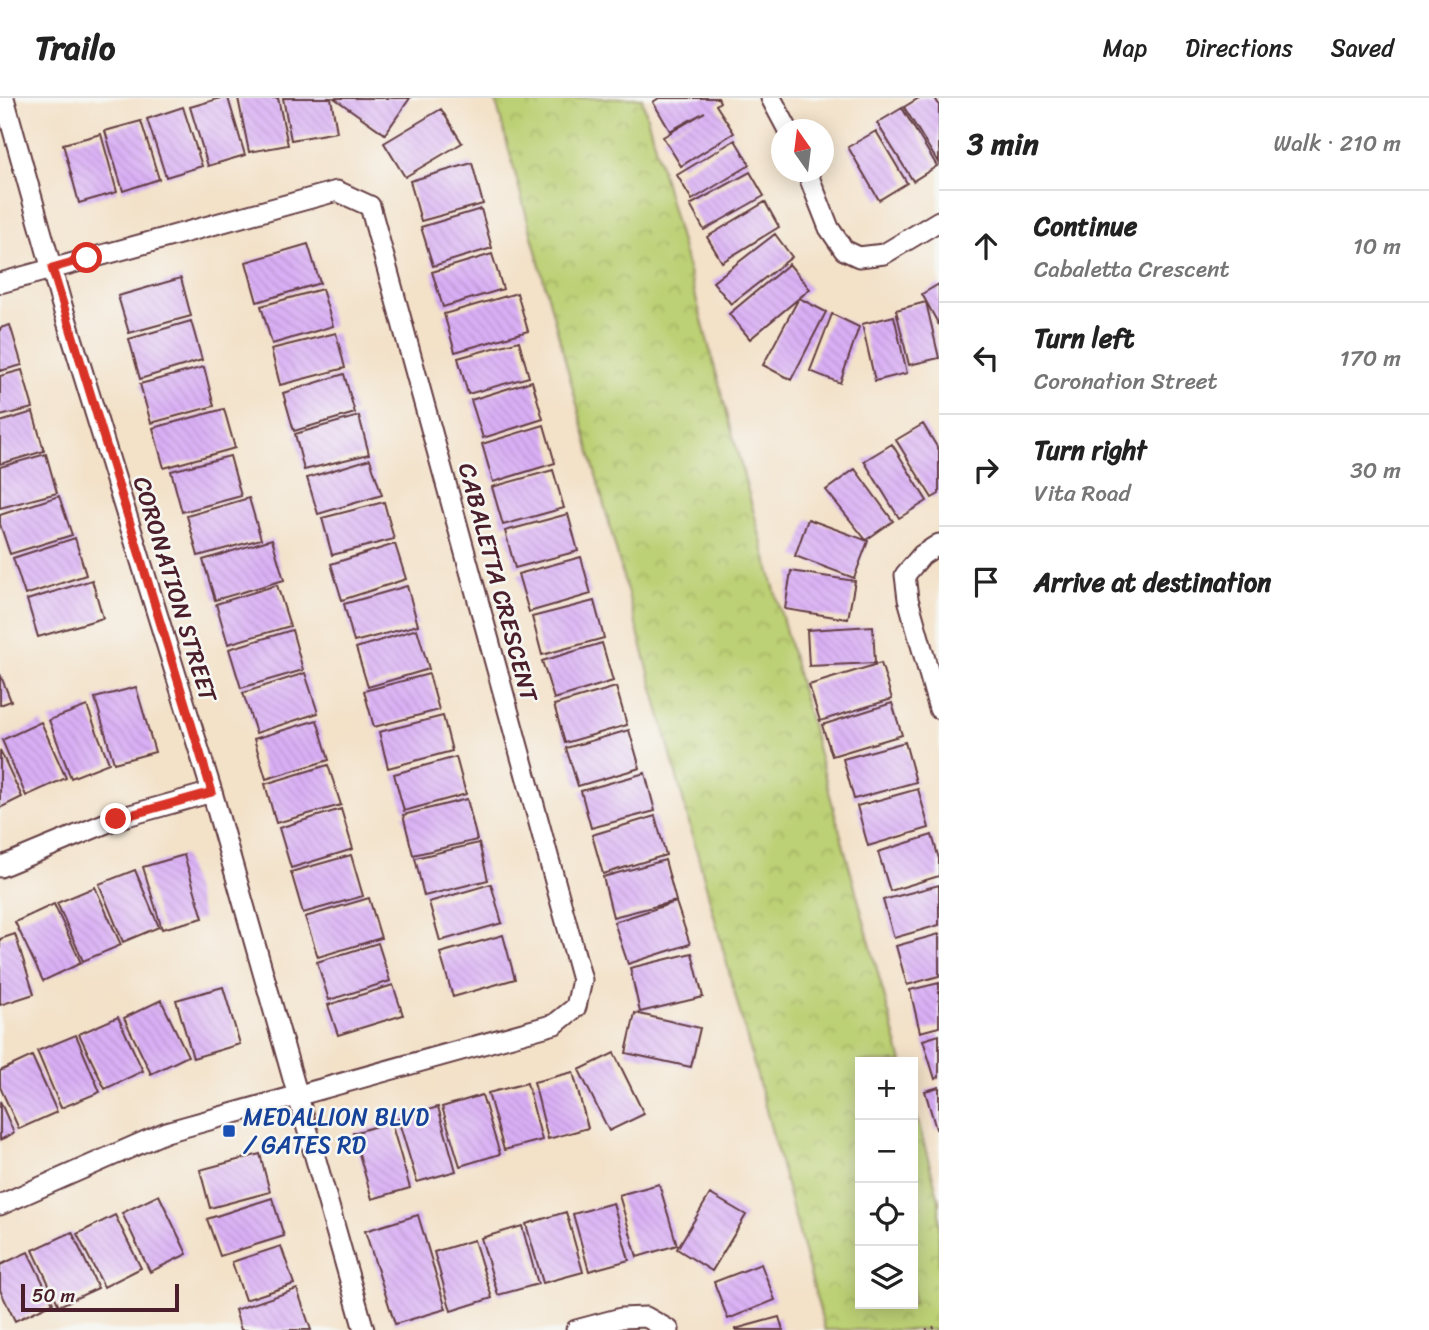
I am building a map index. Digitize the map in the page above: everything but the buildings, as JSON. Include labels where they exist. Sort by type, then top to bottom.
[{"type":"street","name":"CORONATION STREET","points":[[4,98],[52,268],[212,792],[363,1330]]},
{"type":"street","points":[[772,98],[782,119]]},
{"type":"street","points":[[811,182],[829,228],[844,250],[859,257],[884,254],[939,221]]},
{"type":"street","name":"CABALETTA CRESCENT","points":[[52,268],[337,191],[370,206],[582,980],[576,1007],[555,1024],[297,1094]]},
{"type":"street","points":[[0,282],[52,268]]},
{"type":"street","points":[[939,544],[922,555],[905,575],[908,599],[939,709]]},
{"type":"street","points":[[0,867],[116,819],[212,792]]},
{"type":"street","points":[[0,1206],[166,1132],[297,1094]]},
{"type":"street","points":[[576,1330],[621,1318],[646,1317],[669,1330]]},
{"type":"path","points":[[926,1330],[939,1326]]},
{"type":"green space","points":[[495,98],[642,98],[901,1057],[855,1057],[855,1309],[918,1309],[918,1122],[939,1200],[939,1330],[825,1330]]},
{"type":"place","name":"MEDALLION BLVD / GATES RD","points":[[229,1131]]},
{"type":"route","points":[[87,258],[52,268],[212,792],[116,819]]}]
